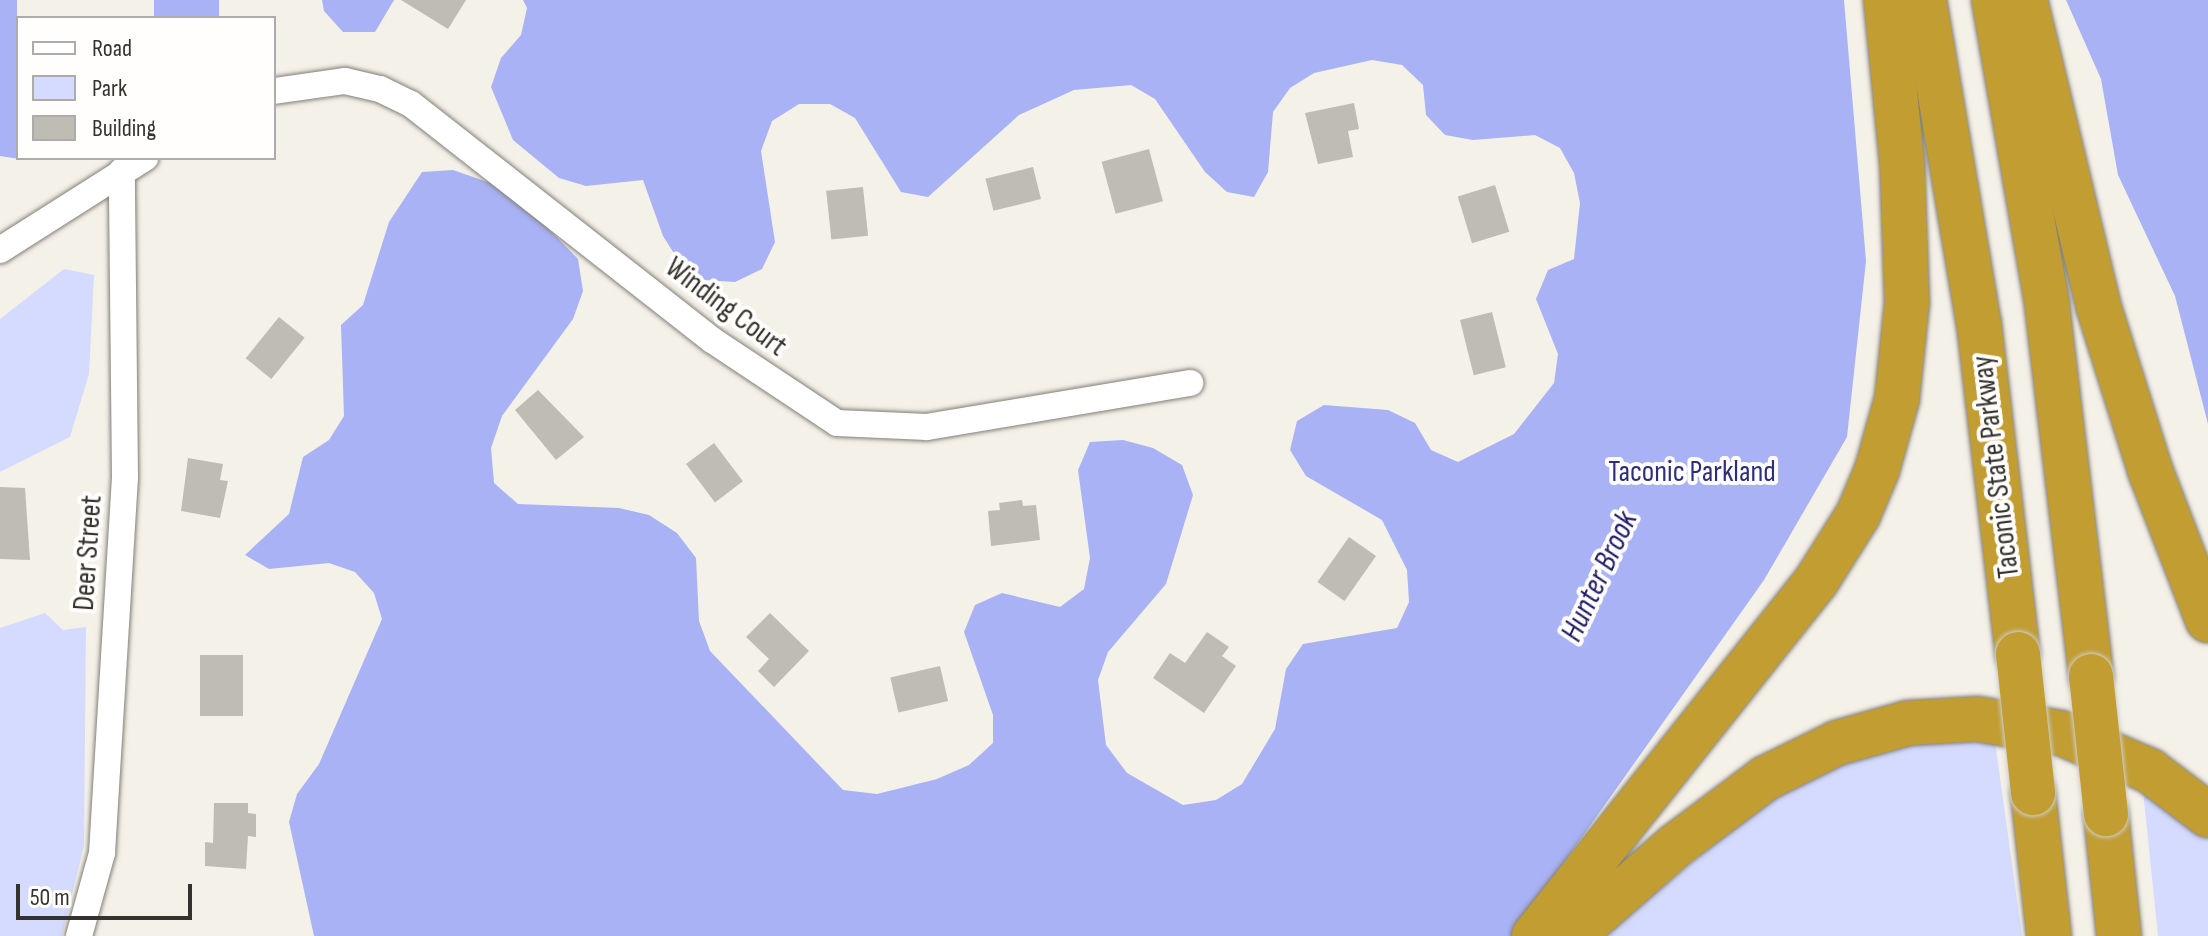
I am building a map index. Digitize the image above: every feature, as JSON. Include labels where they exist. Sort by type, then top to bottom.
[{"type":"highway","points":[[1534,936],[1817,580],[1858,515],[1877,470],[1899,388],[1907,303],[1902,163],[1886,0]]},
{"type":"highway","name":"Taconic State Parkway","points":[[1924,0],[1977,310],[2049,936]]},
{"type":"highway","points":[[1994,0],[2047,305],[2119,936]]},
{"type":"highway","points":[[2025,0],[2103,321],[2150,470],[2208,620]]},
{"type":"highway","points":[[1572,936],[1675,846],[1766,778],[1837,743],[1908,723],[1977,719],[2061,733],[2150,771],[2208,815]]},
{"type":"street","name":"Winding Court","points":[[276,91],[345,81],[380,89],[411,104],[712,340],[837,423],[927,427],[1190,383]]},
{"type":"street","points":[[0,250],[141,160]]},
{"type":"street","name":"Deer Street","points":[[79,936],[102,853],[125,478],[122,171]]},
{"type":"green space","points":[[64,269],[94,275],[89,374],[70,437],[0,472],[0,319]]},
{"type":"green space","points":[[45,613],[63,630],[86,627],[84,845],[62,936],[0,936],[0,628]]},
{"type":"green space","points":[[1922,733],[1994,734],[2022,936],[1603,936],[1780,790]]},
{"type":"green space","points":[[2143,791],[2208,835],[2208,936],[2158,936]]},
{"type":"shaded area","points":[[0,0],[17,0],[16,158],[0,156]]},
{"type":"shaded area","points":[[154,0],[219,0],[219,16],[154,16]]},
{"type":"shaded area","points":[[322,0],[394,0],[375,32],[343,32],[324,11]]},
{"type":"shaded area","points":[[523,0],[1844,0],[1866,261],[1847,437],[1764,580],[1512,936],[314,936],[289,822],[297,794],[319,764],[382,619],[374,593],[355,572],[329,563],[269,569],[245,555],[289,514],[303,457],[329,440],[344,416],[341,325],[363,305],[389,222],[422,172],[453,170],[511,190],[578,259],[583,291],[573,319],[502,416],[491,448],[494,483],[518,504],[619,508],[649,515],[677,533],[696,558],[699,621],[710,651],[843,790],[877,794],[937,779],[969,765],[993,743],[993,715],[964,632],[975,605],[1002,593],[1060,607],[1084,589],[1090,558],[1078,470],[1090,442],[1123,440],[1153,448],[1182,465],[1193,495],[1166,584],[1108,652],[1098,680],[1106,745],[1127,773],[1183,805],[1216,800],[1242,784],[1275,729],[1286,669],[1303,644],[1397,628],[1409,602],[1407,570],[1382,520],[1306,476],[1290,450],[1297,421],[1324,405],[1388,410],[1415,423],[1431,450],[1458,462],[1514,434],[1554,383],[1558,354],[1536,299],[1548,270],[1574,259],[1580,203],[1574,173],[1560,148],[1535,135],[1473,140],[1445,135],[1426,115],[1423,85],[1402,65],[1372,60],[1314,73],[1290,88],[1273,112],[1268,172],[1254,197],[1227,192],[1205,172],[1155,99],[1131,85],[1074,90],[1019,115],[928,197],[901,192],[855,118],[830,104],[799,104],[772,121],[761,151],[775,242],[762,269],[735,282],[705,280],[682,266],[663,236],[643,180],[586,186],[559,178],[513,140],[491,87],[501,58],[521,35],[527,8]]},
{"type":"shaded area","points":[[2066,0],[2208,0],[2208,424],[2175,296],[2118,175],[2101,79]]},
{"type":"building","points":[[401,0],[466,0],[448,29]]},
{"type":"building","points":[[1354,103],[1359,129],[1348,131],[1353,157],[1318,164],[1305,113]]},
{"type":"building","points":[[1149,149],[1163,201],[1116,214],[1102,162]]},
{"type":"building","points":[[1033,167],[1041,199],[993,211],[985,179]]},
{"type":"building","points":[[1495,185],[1509,232],[1472,243],[1458,196]]},
{"type":"building","points":[[863,187],[868,236],[831,240],[826,191]]},
{"type":"building","points":[[1492,312],[1506,367],[1474,375],[1460,320]]},
{"type":"building","points":[[279,317],[305,338],[271,379],[246,358]]},
{"type":"building","points":[[538,390],[584,437],[556,460],[515,410]]},
{"type":"building","points":[[714,443],[743,481],[715,502],[686,464]]},
{"type":"building","points":[[188,458],[223,464],[220,480],[228,481],[220,518],[181,511]]},
{"type":"building","points":[[0,487],[25,488],[30,560],[0,559]]},
{"type":"building","points":[[1022,500],[1023,506],[1036,505],[1040,540],[991,546],[988,511],[1000,510],[999,503]]},
{"type":"building","points":[[1349,537],[1376,556],[1344,601],[1317,582]]},
{"type":"building","points":[[770,613],[809,651],[774,687],[758,671],[769,659],[746,637]]},
{"type":"building","points":[[1207,632],[1229,647],[1222,656],[1236,666],[1204,713],[1153,678],[1170,653],[1185,663]]},
{"type":"building","points":[[200,655],[243,655],[243,716],[200,716]]},
{"type":"building","points":[[940,666],[948,701],[898,713],[890,677]]},
{"type":"building","points":[[214,803],[248,803],[248,813],[256,814],[256,837],[248,836],[246,869],[205,866],[205,842],[213,843]]},
{"type":"waterway","name":"Hunter Brook","points":[[1435,936],[1542,760],[1677,468],[1742,364],[1814,354],[1827,304],[1808,213],[1801,0]]},
{"type":"park label","name":"Taconic Parkland","points":[[1692,472]]}]
